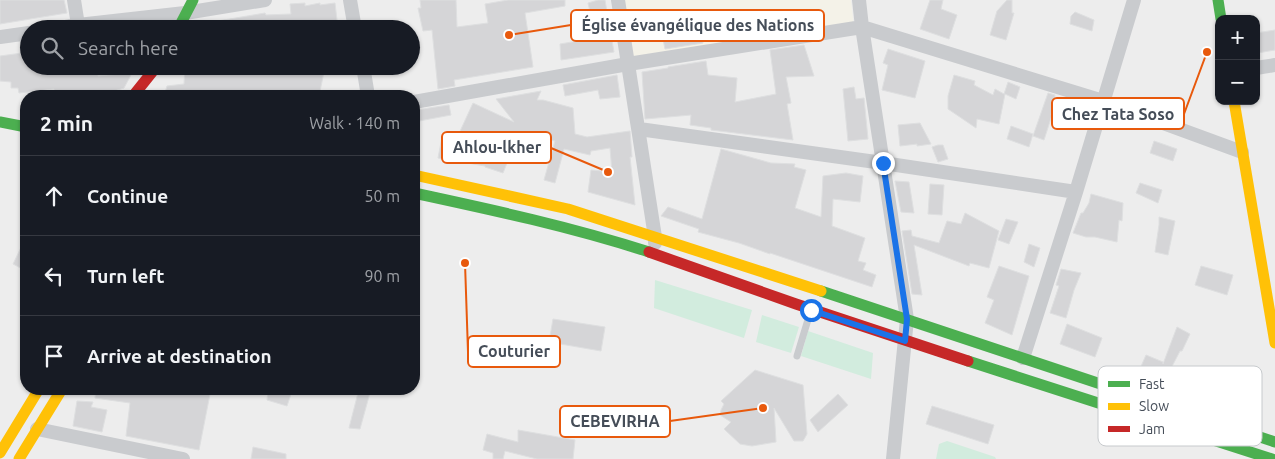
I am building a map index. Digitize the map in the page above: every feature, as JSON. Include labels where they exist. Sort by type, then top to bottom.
[{"type":"main road","points":[[182,20],[192,0]]},
{"type":"main road","points":[[1218,0],[1220,15]]},
{"type":"main road","points":[[138,90],[150,75]]},
{"type":"main road","points":[[152,90],[158,75]]},
{"type":"main road","points":[[1235,105],[1242,152],[1270,290],[1275,343]]},
{"type":"main road","points":[[0,122],[20,126]]},
{"type":"main road","points":[[420,176],[568,210],[907,319],[1098,384]]},
{"type":"main road","points":[[420,194],[492,209],[564,227],[653,254],[811,310],[1098,402]]},
{"type":"main road","points":[[0,453],[35,395]]},
{"type":"main road","points":[[19,459],[58,395]]},
{"type":"main road","points":[[1262,438],[1275,442]]},
{"type":"main road","points":[[1233,446],[1272,459]]},
{"type":"street","points":[[74,0],[77,20]]},
{"type":"street","points":[[123,20],[186,13],[265,0]]},
{"type":"street","points":[[350,0],[353,20]]},
{"type":"street","points":[[618,0],[655,237],[653,254]]},
{"type":"street","points":[[859,0],[907,319],[893,459]]},
{"type":"street","points":[[1023,358],[1134,0]]},
{"type":"street","points":[[420,101],[628,64],[862,27],[1103,101],[1242,152]]},
{"type":"street","points":[[0,37],[20,34]]},
{"type":"street","points":[[1260,67],[1275,65]]},
{"type":"street","points":[[364,75],[367,90]]},
{"type":"street","points":[[639,129],[1076,192]]},
{"type":"street","points":[[38,429],[183,459]]},
{"type":"lane","points":[[797,356],[811,310]]},
{"type":"shaded area","points":[[619,0],[851,0],[854,28],[627,65]]},
{"type":"green space","points":[[655,280],[752,310],[744,338],[654,308]]},
{"type":"green space","points":[[762,315],[799,327],[791,353],[756,342]]},
{"type":"green space","points":[[808,331],[873,353],[871,379],[801,356]]},
{"type":"green space","points":[[947,441],[995,457],[996,459],[936,459],[939,444]]},
{"type":"building","points":[[0,0],[64,0],[67,13],[0,24]]},
{"type":"building","points":[[420,0],[456,0],[457,27],[488,23],[485,4],[508,0],[565,0],[565,6],[525,13],[533,67],[454,80],[455,86],[438,89],[432,30],[423,31],[418,8],[421,8]]},
{"type":"building","points":[[605,0],[614,52],[561,60],[560,44],[596,38],[588,3]]},
{"type":"building","points":[[930,0],[943,0],[941,9],[957,15],[949,39],[920,29]]},
{"type":"building","points":[[1007,0],[1012,0],[1012,13],[1014,13],[1006,40],[990,35],[997,11]]},
{"type":"building","points":[[305,3],[305,6],[335,3],[337,20],[224,20],[265,13],[266,15],[291,14],[290,4]]},
{"type":"building","points":[[1075,12],[1094,20],[1092,31],[1070,24],[1071,16]]},
{"type":"building","points":[[717,14],[720,31],[701,34],[703,43],[665,49],[660,24]]},
{"type":"building","points":[[1275,30],[1275,50],[1260,53],[1260,32]]},
{"type":"building","points":[[804,45],[814,76],[786,77],[791,103],[787,104],[793,140],[711,130],[711,128],[690,125],[691,115],[645,119],[642,72],[706,61],[708,75],[737,78],[735,102],[776,94],[770,50]]},
{"type":"building","points":[[888,49],[925,61],[915,98],[882,90],[888,65],[883,63]]},
{"type":"building","points":[[20,53],[20,75],[131,75],[124,88],[117,90],[20,90],[19,93],[18,88],[11,88],[11,82],[0,81],[0,56]]},
{"type":"building","points":[[184,75],[323,75],[320,90],[166,90],[167,86],[184,84]]},
{"type":"building","points":[[617,75],[620,97],[600,99],[598,90],[565,96],[563,85]]},
{"type":"building","points":[[954,75],[975,81],[974,85],[993,95],[995,89],[1004,94],[1008,82],[1020,87],[1016,99],[1005,94],[999,124],[977,119],[976,128],[948,109],[948,96]]},
{"type":"building","points":[[854,87],[856,99],[864,98],[868,139],[848,141],[843,89]]},
{"type":"building","points":[[541,91],[537,100],[573,108],[575,134],[587,137],[630,131],[632,157],[630,157],[635,205],[588,192],[591,170],[612,172],[610,148],[591,151],[590,155],[564,149],[555,183],[544,180],[555,141],[526,133],[517,160],[509,158],[503,173],[485,166],[438,158],[442,137],[456,140],[473,103],[514,122],[496,99]]},
{"type":"building","points":[[1048,93],[1055,95],[1052,115],[1044,140],[1033,136]]},
{"type":"building","points":[[449,105],[451,115],[420,121],[420,109]]},
{"type":"building","points":[[920,123],[931,144],[900,146],[898,125]]},
{"type":"building","points":[[1011,126],[1033,134],[1029,147],[1007,139]]},
{"type":"building","points":[[1154,141],[1177,149],[1173,161],[1150,153]]},
{"type":"building","points":[[943,145],[948,159],[938,162],[932,147]]},
{"type":"building","points":[[721,149],[771,163],[795,164],[794,167],[806,170],[795,208],[821,217],[823,176],[846,173],[863,176],[860,202],[833,199],[832,226],[865,238],[858,261],[866,263],[863,270],[876,275],[872,287],[739,243],[698,232],[699,229],[661,216],[668,207],[702,219]]},
{"type":"building","points":[[895,181],[909,182],[914,213],[901,212]]},
{"type":"building","points":[[1140,183],[1162,190],[1158,203],[1136,193]]},
{"type":"building","points":[[930,184],[944,185],[942,215],[928,214]]},
{"type":"building","points":[[1091,194],[1123,203],[1122,221],[1119,220],[1117,242],[1073,233],[1081,213],[1083,213],[1089,203]]},
{"type":"building","points":[[965,213],[999,231],[989,268],[970,263],[969,266],[914,245],[922,295],[912,294],[902,231],[911,230],[912,236],[939,243],[947,221],[961,224]]},
{"type":"building","points":[[1159,217],[1175,221],[1168,255],[1155,252]]},
{"type":"building","points":[[1006,219],[1018,222],[1009,244],[998,240]]},
{"type":"building","points":[[1029,244],[1040,248],[1034,267],[1024,262]]},
{"type":"building","points":[[20,249],[20,268],[13,264]]},
{"type":"building","points":[[999,266],[1029,276],[1012,335],[985,323],[994,300],[987,297]]},
{"type":"building","points":[[1201,266],[1233,275],[1227,295],[1195,285]]},
{"type":"building","points":[[1061,269],[1081,273],[1066,318],[1050,313],[1059,286],[1056,285]]},
{"type":"building","points":[[553,319],[605,327],[601,351],[549,342]]},
{"type":"building","points":[[1067,324],[1102,338],[1095,357],[1060,344]]},
{"type":"building","points":[[1177,327],[1190,334],[1172,366],[1141,366],[1146,355],[1163,362],[1163,364]]},
{"type":"building","points":[[755,370],[803,385],[807,434],[803,441],[794,441],[774,408],[776,442],[752,446],[740,444],[724,429],[731,422],[720,415],[724,404],[721,401]]},
{"type":"building","points":[[838,394],[848,405],[818,432],[810,420]]},
{"type":"building","points":[[95,395],[210,395],[199,450],[126,436],[130,403],[95,398]]},
{"type":"building","points":[[268,395],[291,395],[287,406],[267,400]]},
{"type":"building","points":[[357,395],[369,395],[360,429],[349,428]]},
{"type":"building","points":[[77,401],[93,402],[91,407],[107,410],[102,432],[73,426]]},
{"type":"building","points":[[932,406],[994,425],[988,444],[926,424]]},
{"type":"building","points":[[518,430],[575,440],[573,459],[537,459],[505,451],[503,459],[493,459],[493,453],[483,450],[487,434],[518,442]]},
{"type":"building","points":[[253,447],[286,454],[286,459],[251,459]]},
{"type":"traffic: fast","points":[[183,20],[193,0]]},
{"type":"traffic: fast","points":[[1218,0],[1220,15]]},
{"type":"traffic: fast","points":[[0,122],[20,126]]},
{"type":"traffic: fast","points":[[420,194],[562,227],[649,252]]},
{"type":"traffic: fast","points":[[821,291],[1098,383]]},
{"type":"traffic: fast","points":[[968,361],[1098,403]]},
{"type":"traffic: fast","points":[[1262,438],[1275,442]]},
{"type":"traffic: fast","points":[[1232,446],[1272,459]]},
{"type":"traffic: slow","points":[[1235,105],[1275,343]]},
{"type":"traffic: slow","points":[[420,176],[568,209],[821,291]]},
{"type":"traffic: slow","points":[[0,453],[35,395]]},
{"type":"traffic: slow","points":[[19,459],[58,395]]},
{"type":"traffic: jam","points":[[138,90],[150,75]]},
{"type":"traffic: jam","points":[[649,252],[796,304],[968,361]]},
{"type":"place","name":"Église évangélique des Nations","points":[[509,35]]},
{"type":"place","name":"Chez Tata Soso","points":[[1207,52]]},
{"type":"place","name":"Ahlou-lkher","points":[[608,172]]},
{"type":"place","name":"Couturier","points":[[465,263]]},
{"type":"place","name":"CEBEVIRHA","points":[[763,408]]},
{"type":"route","points":[[811,310],[905,341],[907,319],[883,163]]}]
